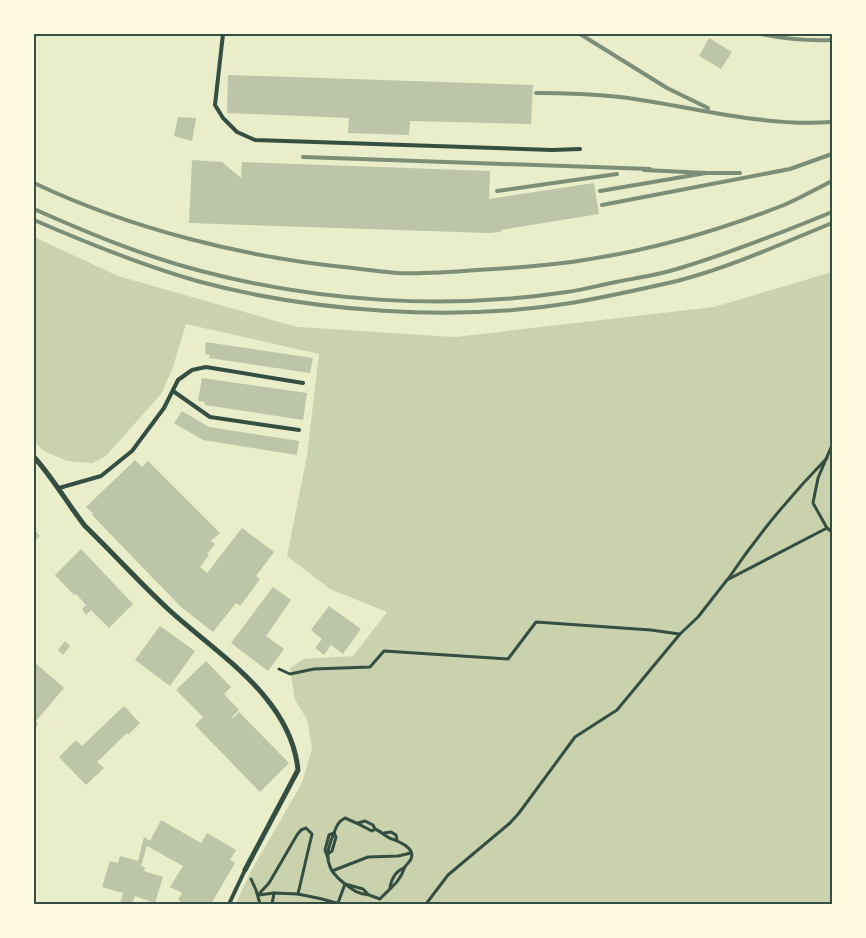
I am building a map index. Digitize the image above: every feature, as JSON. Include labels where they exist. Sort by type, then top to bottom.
[{"type":"street","points":[[34,457],[59,488],[85,526],[169,610],[215,647],[271,704],[290,736],[297,757],[298,770],[245,870]]},
{"type":"lane","points":[[223,34],[215,105],[223,118],[237,132],[255,140],[542,150],[580,149]]},
{"type":"lane","points":[[59,488],[101,476],[132,451],[164,408],[178,380],[192,370],[206,367],[303,383]]},
{"type":"lane","points":[[172,391],[210,417],[299,430]]},
{"type":"lane","points":[[229,904],[245,870]]},
{"type":"path","points":[[832,445],[818,478],[813,503],[827,528],[832,532]]},
{"type":"path","points":[[426,904],[448,875],[510,823],[519,813],[575,737],[617,710],[680,634],[698,617],[727,580],[752,543],[827,458]]},
{"type":"path","points":[[727,580],[827,528]]},
{"type":"path","points":[[279,669],[290,674],[314,669],[370,667],[384,651],[508,659],[536,622],[651,630],[680,634]]},
{"type":"path","points":[[345,818],[358,823],[365,821],[373,825],[375,829],[384,833],[391,832],[396,835],[397,840],[412,853],[412,858],[404,868],[399,870],[391,882],[390,888],[380,899],[361,894],[353,891],[338,879],[328,866],[328,853],[334,832],[337,823],[345,818]]},
{"type":"path","points":[[258,895],[269,883],[297,835],[306,828],[312,834],[298,894]]},
{"type":"path","points":[[328,859],[325,850],[329,835],[334,832]]},
{"type":"path","points":[[332,871],[362,858],[398,856],[412,853]]},
{"type":"path","points":[[245,870],[254,885],[260,904]]},
{"type":"path","points":[[258,895],[274,893],[298,894],[339,904],[345,884]]},
{"type":"path","points":[[345,884],[363,889],[369,895]]},
{"type":"path","points":[[272,904],[274,893]]},
{"type":"green space","points":[[34,237],[118,276],[297,327],[455,337],[714,307],[832,272],[832,904],[236,904],[250,873],[302,783],[312,749],[307,719],[295,700],[290,668],[304,659],[353,656],[387,612],[330,589],[287,556],[307,456],[319,354],[186,324],[172,370],[161,394],[106,456],[92,463],[67,461],[44,451],[34,441]]},
{"type":"building","points":[[709,38],[732,52],[721,69],[699,56]]},
{"type":"building","points":[[228,75],[533,85],[531,124],[410,121],[409,135],[348,133],[349,118],[227,113]]},
{"type":"building","points":[[178,117],[196,118],[192,141],[174,136]]},
{"type":"building","points":[[192,160],[222,162],[241,178],[242,162],[490,171],[489,199],[594,183],[599,214],[488,233],[189,223]]},
{"type":"building","points":[[206,342],[313,358],[310,373],[209,358],[210,355],[205,354]]},
{"type":"building","points":[[202,378],[307,393],[303,420],[205,405],[205,402],[198,401]]},
{"type":"building","points":[[182,411],[209,427],[299,441],[297,455],[203,440],[174,423]]},
{"type":"building","points":[[135,460],[142,467],[148,461],[220,533],[211,541],[215,544],[200,567],[207,573],[242,528],[274,552],[256,576],[260,579],[240,606],[236,603],[213,632],[181,607],[86,507]]},
{"type":"building","points":[[34,529],[40,536],[34,542]]},
{"type":"building","points":[[81,549],[133,604],[109,628],[91,610],[86,615],[82,609],[86,605],[55,575]]},
{"type":"building","points":[[273,587],[291,600],[266,636],[284,649],[268,671],[231,643]]},
{"type":"building","points":[[329,606],[361,629],[343,654],[331,645],[324,655],[315,648],[322,639],[311,630]]},
{"type":"building","points":[[160,626],[195,651],[170,686],[135,660]]},
{"type":"building","points":[[65,641],[70,646],[63,655],[58,650]]},
{"type":"building","points":[[206,661],[231,687],[224,694],[239,710],[232,717],[239,712],[289,763],[260,792],[195,725],[203,717],[176,690]]},
{"type":"building","points":[[34,662],[64,688],[36,721],[38,724],[34,729]]},
{"type":"building","points":[[124,706],[140,723],[97,762],[104,768],[86,785],[59,757],[76,740],[82,746]]},
{"type":"building","points":[[161,820],[201,843],[207,833],[236,850],[230,860],[235,863],[211,904],[197,902],[196,904],[185,904],[178,900],[182,893],[170,887],[183,866],[147,846],[141,866],[145,867],[144,871],[163,877],[155,903],[135,896],[132,904],[120,904],[123,893],[102,887],[110,861],[118,863],[120,856],[138,861],[144,837],[150,841]]},
{"type":"railway","points":[[580,34],[667,88],[708,108]]},
{"type":"railway","points":[[761,34],[796,39],[832,40]]},
{"type":"railway","points":[[536,93],[620,97],[752,119],[805,123],[832,122]]},
{"type":"railway","points":[[602,205],[790,169],[832,154]]},
{"type":"railway","points":[[303,157],[650,169]]},
{"type":"railway","points":[[644,170],[706,173]]},
{"type":"railway","points":[[600,191],[706,173],[740,173]]},
{"type":"railway","points":[[497,191],[617,174]]},
{"type":"railway","points":[[34,183],[110,214],[190,239],[231,249],[313,263],[387,272],[418,273],[517,268],[584,260],[635,251],[711,231],[760,214],[790,202],[832,181]]},
{"type":"railway","points":[[34,209],[137,251],[201,271],[246,282],[337,296],[429,301],[521,298],[579,290],[662,273],[697,263],[832,212]]},
{"type":"railway","points":[[34,220],[155,268],[241,292],[335,307],[432,313],[526,309],[611,296],[677,281],[717,269],[832,223]]}]
